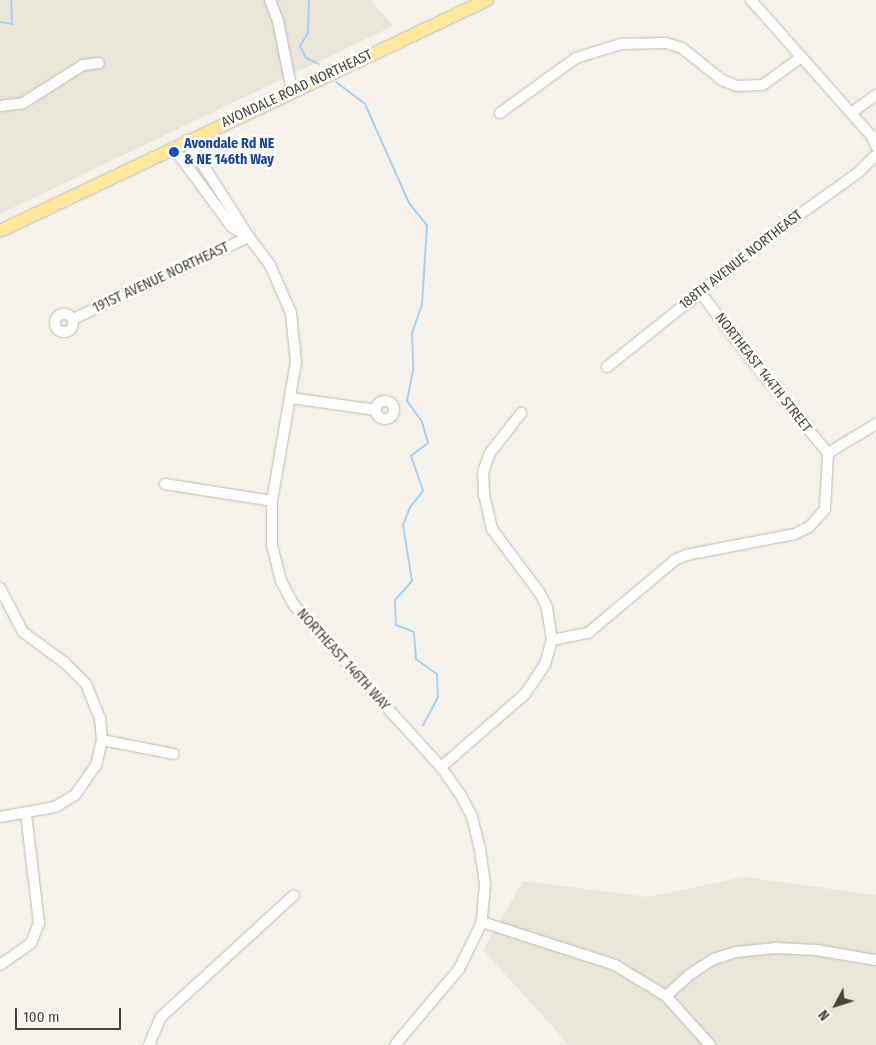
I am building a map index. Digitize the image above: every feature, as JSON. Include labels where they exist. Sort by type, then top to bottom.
[{"type":"main road","name":"AVONDALE ROAD NORTHEAST","points":[[0,231],[187,140],[487,0]]},
{"type":"street","points":[[270,0],[278,21],[292,91]]},
{"type":"street","points":[[751,0],[800,58],[851,113],[876,146]]},
{"type":"street","points":[[500,112],[576,58],[621,44],[666,43],[682,48],[722,80],[737,86],[763,84],[800,58]]},
{"type":"street","points":[[0,106],[23,104],[83,65],[99,63]]},
{"type":"street","points":[[851,113],[876,95]]},
{"type":"street","name":"NORTHEAST 146TH WAY","points":[[187,140],[249,237],[270,265],[291,313],[296,362],[272,501],[272,545],[281,581],[294,605],[441,768],[460,794],[476,833],[485,884],[482,922]]},
{"type":"street","points":[[173,147],[232,227],[249,237]]},
{"type":"street","name":"188TH AVENUE NORTHEAST","points":[[607,367],[700,292],[860,172],[876,156]]},
{"type":"street","name":"191ST AVENUE NORTHEAST","points":[[73,319],[249,237]]},
{"type":"street","name":"NORTHEAST 144TH STREET","points":[[700,292],[756,366],[828,453]]},
{"type":"street","points":[[291,398],[376,410]]},
{"type":"street","points":[[441,768],[525,694],[545,664],[552,640],[550,620],[540,592],[492,529],[484,495],[483,472],[502,434],[521,413]]},
{"type":"street","points":[[552,640],[588,633],[675,560],[686,555],[795,534],[809,527],[824,509],[828,453],[876,424]]},
{"type":"street","points":[[164,484],[272,501]]},
{"type":"street","points":[[0,588],[23,632],[64,663],[86,684],[100,718],[102,740],[96,765],[75,795],[55,807],[26,814],[0,817]]},
{"type":"street","points":[[102,740],[174,754]]},
{"type":"street","points":[[0,965],[31,943],[39,923],[26,814]]},
{"type":"street","points":[[149,1045],[161,1018],[294,895]]},
{"type":"street","points":[[395,1045],[460,969],[482,922],[615,965],[666,996],[710,1045]]},
{"type":"street","points":[[666,996],[689,975],[714,959],[736,952],[776,948],[816,950],[876,960]]},
{"type":"shaded area","points":[[0,0],[371,0],[393,26],[0,214]]},
{"type":"shaded area","points":[[744,877],[876,895],[876,1045],[569,1045],[483,950],[523,881],[648,897]]},
{"type":"waterway","points":[[0,22],[12,24],[11,0]]},
{"type":"waterway","points":[[309,0],[308,33],[300,46],[306,58],[319,64]]},
{"type":"waterway","points":[[336,82],[365,104],[409,203],[427,225],[422,304],[412,333],[413,370],[407,401],[422,422],[428,443],[411,456],[423,491],[410,507],[403,525],[412,581],[395,600],[396,625],[414,632],[416,659],[437,674],[438,697],[423,725]]},
{"type":"place","name":"Avondale Rd NE & NE 146th Way","points":[[174,152]]}]
